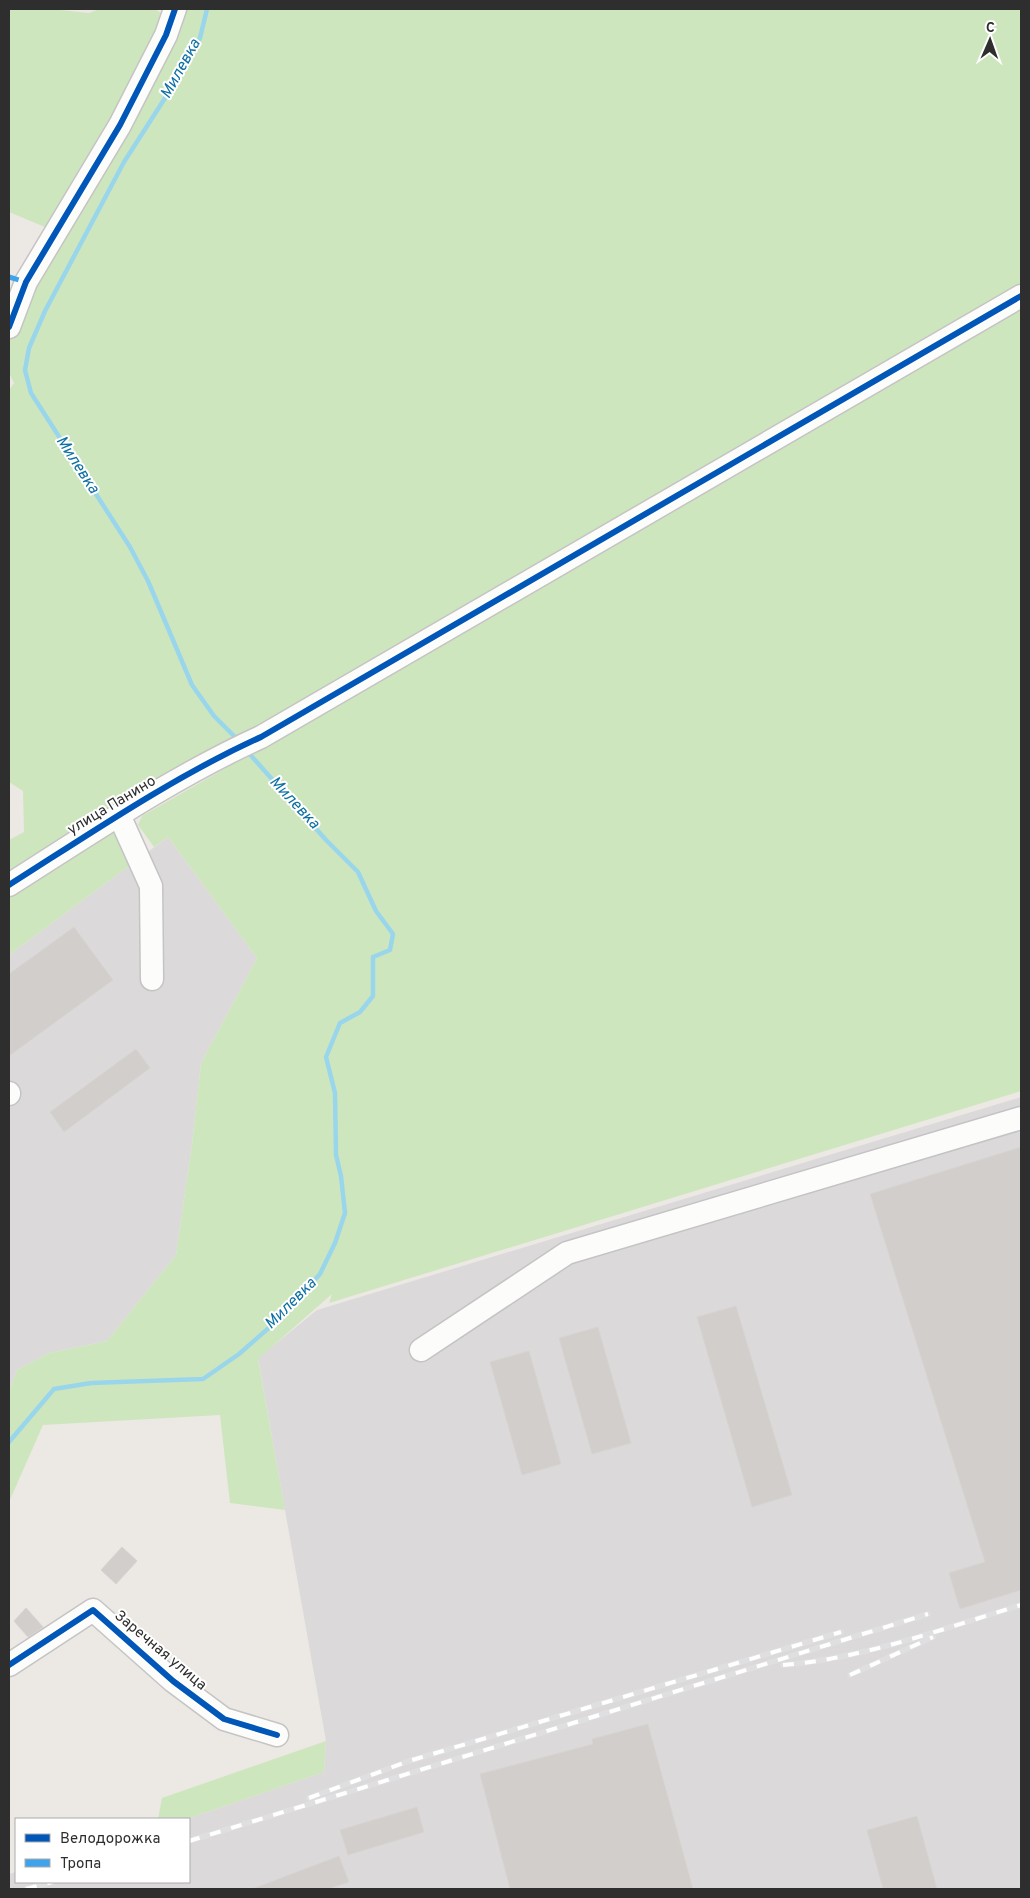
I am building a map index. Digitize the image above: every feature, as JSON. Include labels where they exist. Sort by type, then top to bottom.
[{"type":"street","points":[[9,327],[26,282],[120,125],[166,35],[174,9]]},
{"type":"street","name":"улица Панино","points":[[9,884],[119,815],[229,752],[261,737],[1021,296]]},
{"type":"street","points":[[119,815],[152,886],[152,979]]},
{"type":"street","points":[[421,1350],[567,1253],[1021,1118]]},
{"type":"street","name":"Заречная улица","points":[[9,1666],[93,1610],[174,1681],[224,1718],[277,1735]]},
{"type":"shaded area","points":[[168,837],[257,958],[201,1063],[192,1144],[176,1255],[107,1341],[49,1353],[17,1370],[9,1391],[9,955]]},
{"type":"shaded area","points":[[1021,1097],[1021,1889],[9,1889],[9,1874],[15,1872],[15,1883],[190,1883],[190,1818],[324,1772],[326,1741],[258,1358],[317,1310]]},
{"type":"green space","points":[[9,9],[51,9],[89,13],[99,9],[155,9],[173,21],[177,9],[1021,9],[1021,287],[917,354],[728,453],[333,682],[114,813],[115,836],[133,863],[9,955],[9,840],[24,832],[23,791],[9,782],[9,390],[14,383],[9,373],[9,332],[57,232],[9,212]]},
{"type":"green space","points":[[1021,308],[1021,1091],[329,1303],[332,1294],[258,1359],[285,1510],[230,1503],[220,1415],[43,1425],[9,1502],[9,1391],[17,1370],[49,1353],[107,1341],[176,1255],[192,1144],[201,1063],[257,958],[168,837],[154,847],[138,825],[142,816],[735,476]]},
{"type":"green space","points":[[326,1741],[324,1772],[190,1818],[158,1818],[162,1798]]},
{"type":"building","points":[[74,927],[113,980],[9,1056],[9,974]]},
{"type":"building","points":[[136,1049],[150,1068],[64,1132],[50,1112]]},
{"type":"building","points":[[1021,1147],[1021,1590],[960,1609],[949,1573],[985,1562],[870,1194]]},
{"type":"building","points":[[736,1306],[792,1495],[752,1507],[697,1317]]},
{"type":"building","points":[[598,1327],[631,1443],[592,1454],[559,1338]]},
{"type":"building","points":[[529,1351],[561,1464],[522,1475],[490,1362]]},
{"type":"building","points":[[122,1547],[137,1561],[116,1584],[101,1570]]},
{"type":"building","points":[[26,1608],[43,1627],[28,1637],[14,1621]]},
{"type":"building","points":[[648,1724],[693,1889],[510,1889],[480,1774],[593,1744],[592,1739]]},
{"type":"building","points":[[417,1807],[424,1832],[348,1855],[340,1830]]},
{"type":"building","points":[[917,1816],[937,1889],[883,1889],[867,1830]]},
{"type":"building","points":[[339,1856],[349,1882],[328,1889],[252,1889]]},
{"type":"waterway","name":"Милевка","points":[[207,9],[200,38],[183,70],[124,162],[45,311],[29,348],[25,370],[31,393],[130,547],[148,581],[192,685],[214,716],[239,741]]},
{"type":"waterway","name":"Милевка","points":[[9,1442],[54,1389],[91,1383],[203,1379],[239,1354],[279,1319],[320,1274],[335,1243],[345,1213],[341,1176],[336,1155],[335,1093],[326,1057],[340,1023],[360,1012],[373,996],[373,957],[390,950],[393,934],[376,911],[358,872],[326,840],[247,751]]},
{"type":"railway","points":[[783,1665],[813,1662],[873,1649],[933,1633],[1021,1605]]},
{"type":"railway","points":[[190,1841],[928,1614]]},
{"type":"railway","points":[[309,1798],[409,1761],[841,1632]]},
{"type":"railway","points":[[850,1675],[933,1637]]},
{"type":"railway","points":[[26,1889],[48,1883]]},
{"type":"marked path","points":[[9,277],[26,282]]},
{"type":"cycle path","points":[[9,327],[26,282],[120,125],[166,35],[175,9]]},
{"type":"cycle path","points":[[9,885],[164,788],[261,737],[1021,296]]},
{"type":"cycle path","points":[[9,1665],[93,1610],[173,1681],[224,1719],[277,1735]]}]
